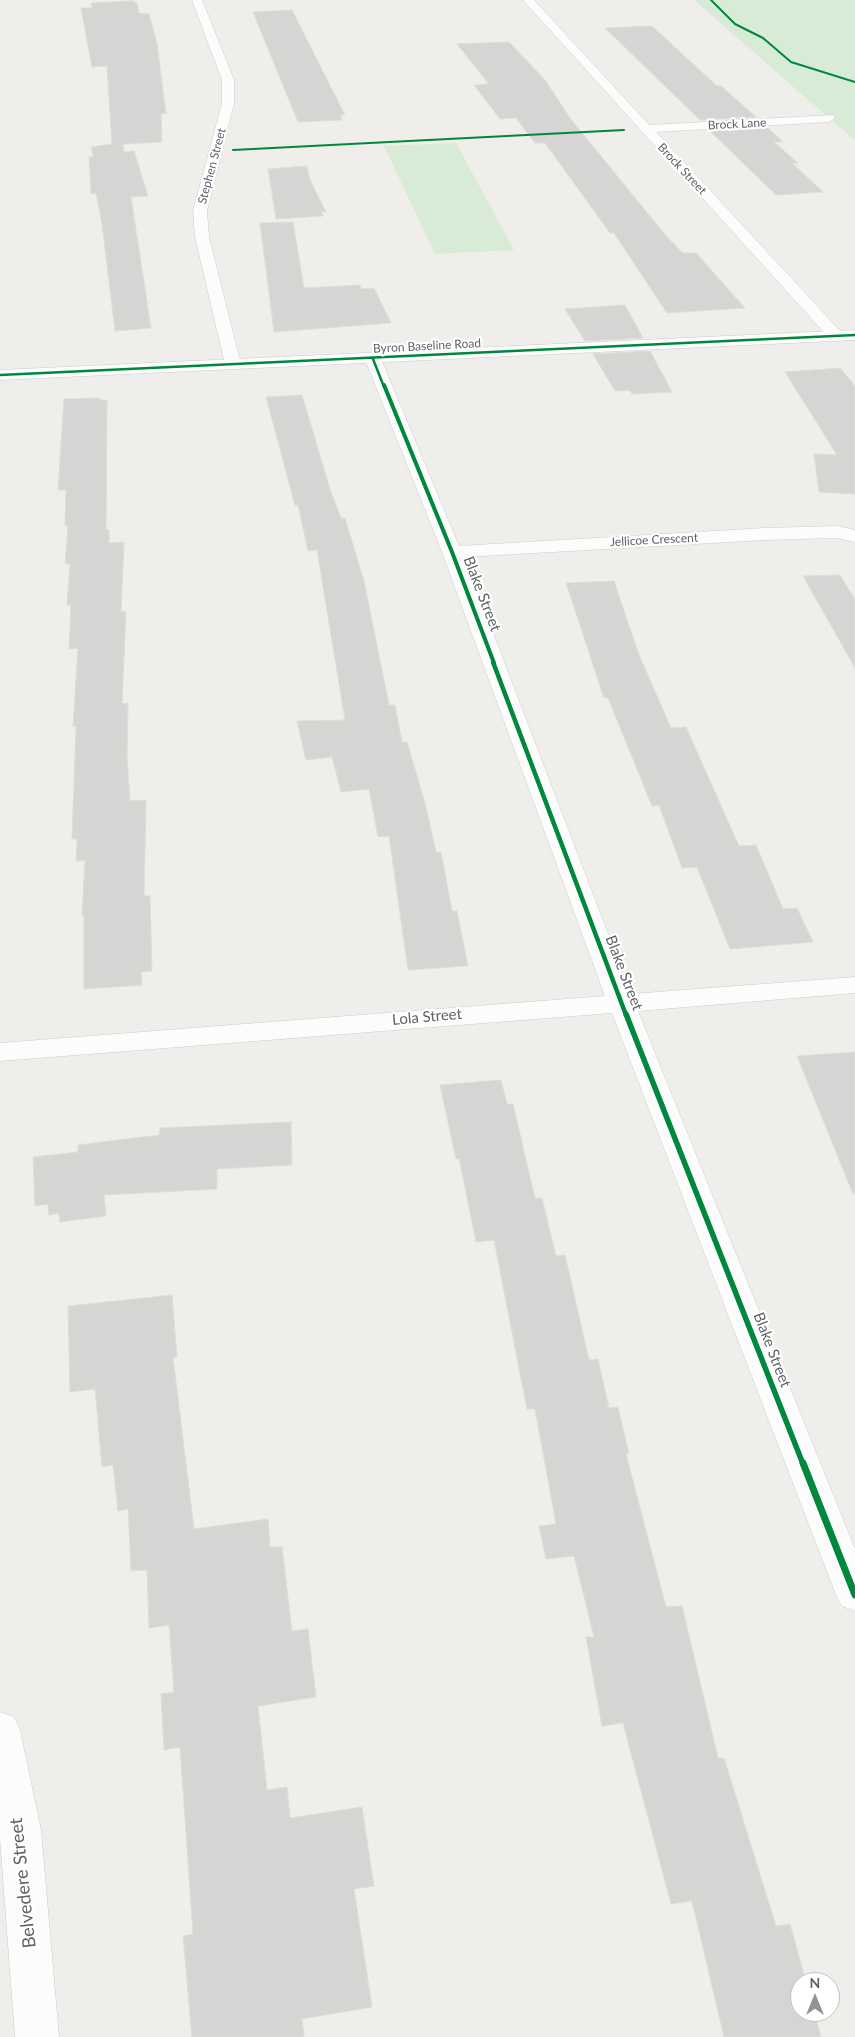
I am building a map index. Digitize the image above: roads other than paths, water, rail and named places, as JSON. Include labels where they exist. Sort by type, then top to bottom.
[{"type":"street","name":"Stephen Street","points":[[197,0],[228,80],[228,104],[200,211],[202,237],[233,364]]},
{"type":"street","name":"Brock Street","points":[[528,0],[645,130],[836,336]]},
{"type":"street","name":"Brock Lane","points":[[645,130],[829,118]]},
{"type":"street","name":"Byron Baseline Road","points":[[0,375],[855,336]]},
{"type":"street","name":"Blake Street","points":[[373,359],[452,552],[621,1002],[855,1595]]},
{"type":"street","name":"Jellicoe Crescent","points":[[452,552],[765,534],[837,532],[855,536]]},
{"type":"street","name":"Lola Street","points":[[0,1052],[855,985]]},
{"type":"street","name":"Belvedere Street","points":[[0,1730],[20,1830],[37,2037]]}]
